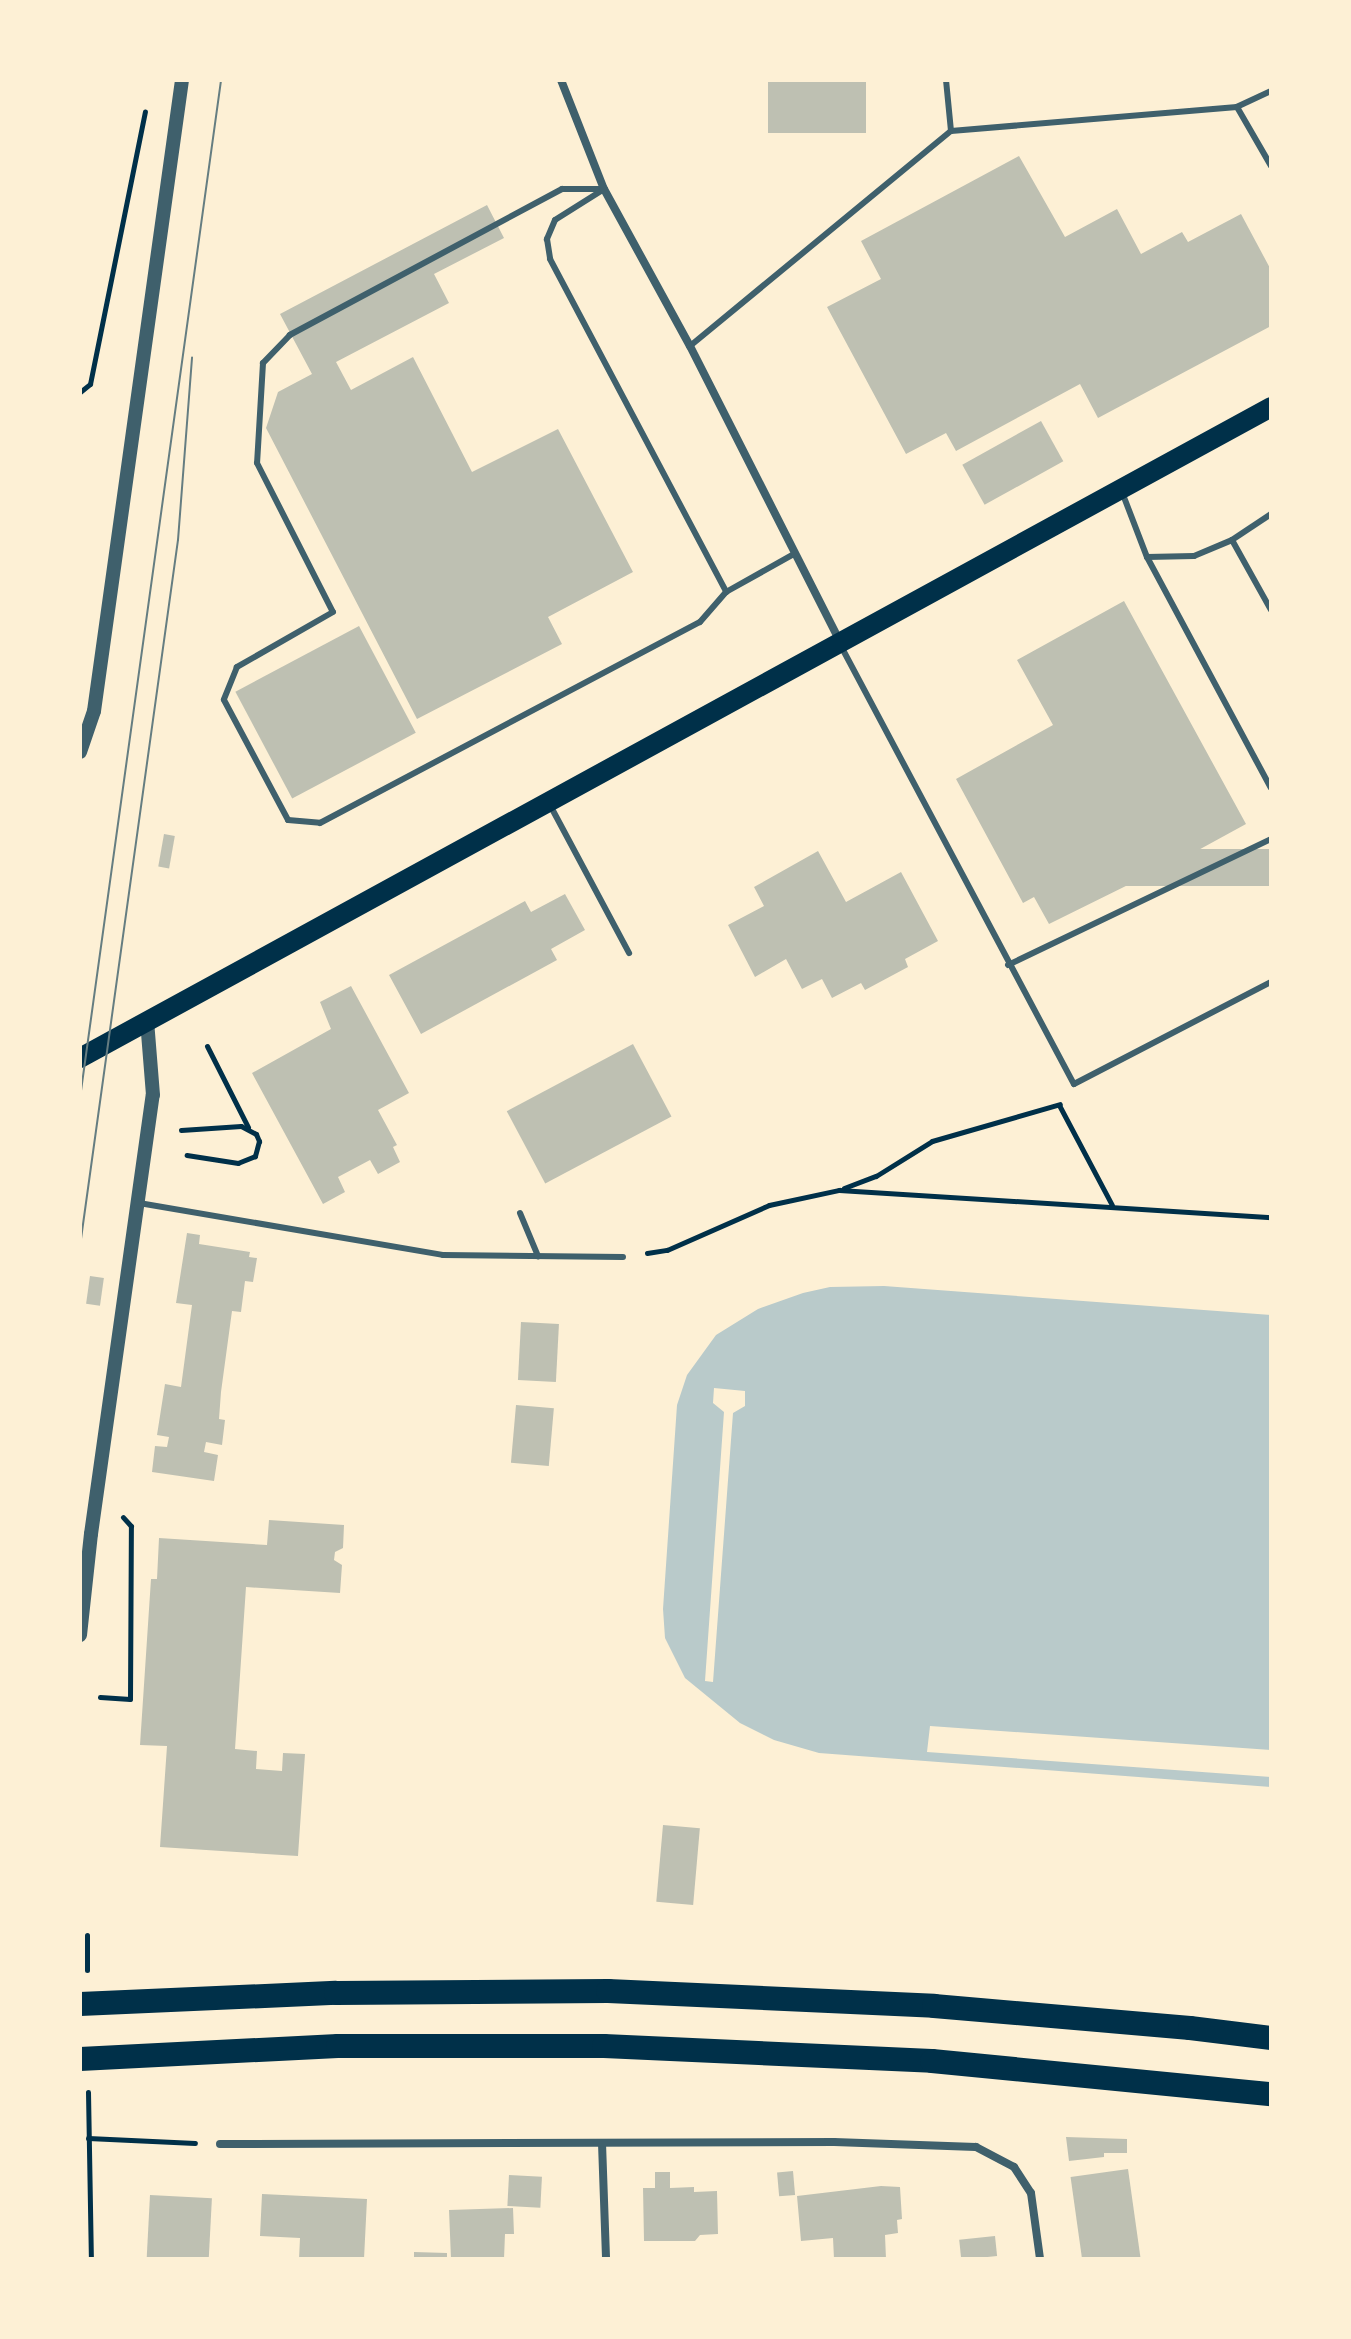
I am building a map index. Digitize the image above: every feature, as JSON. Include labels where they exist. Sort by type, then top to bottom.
[{"type":"highway","points":[[80,2004],[336,1993],[608,1991],[934,2006],[1271,2038]]},
{"type":"highway","points":[[80,2059],[338,2046],[741,2050],[964,2063],[1271,2094]]},
{"type":"main road","points":[[80,1058],[548,801],[841,645],[1271,407]]},
{"type":"street","points":[[80,752],[94,711],[182,80]]},
{"type":"street","points":[[561,80],[604,189],[690,346],[841,645]]},
{"type":"street","points":[[80,1635],[91,1534],[153,1095],[147,1021]]},
{"type":"street","points":[[220,2144],[834,2142],[976,2147],[1014,2167],[1031,2193],[1040,2259]]},
{"type":"street","points":[[602,2143],[606,2259]]},
{"type":"lane","points":[[946,80],[951,131]]},
{"type":"lane","points":[[690,346],[951,131],[1237,107],[1271,91]]},
{"type":"lane","points":[[1237,107],[1271,166]]},
{"type":"lane","points":[[604,189],[562,189],[290,335],[263,363],[257,463],[333,612],[237,667],[224,700],[288,820],[320,823],[700,622],[726,592],[794,554]]},
{"type":"lane","points":[[604,189],[555,220],[547,239],[550,259],[726,592]]},
{"type":"lane","points":[[1121,488],[1147,557],[1271,788]]},
{"type":"lane","points":[[1147,557],[1194,556],[1232,540],[1271,514]]},
{"type":"lane","points":[[1232,540],[1271,610]]},
{"type":"lane","points":[[841,645],[1008,965],[1074,1084],[1271,982]]},
{"type":"lane","points":[[548,801],[629,953]]},
{"type":"lane","points":[[1008,965],[1271,839]]},
{"type":"lane","points":[[139,1203],[443,1255],[623,1257]]},
{"type":"lane","points":[[520,1213],[538,1256]]},
{"type":"path","points":[[80,392],[90,384],[146,104]]},
{"type":"path","points":[[187,1155],[248,1161],[255,1156],[259,1141],[248,1128],[207,1046]]},
{"type":"path","points":[[623,1257],[667,1250],[769,1205],[839,1190],[876,1176],[932,1141],[1059,1105],[1074,1084]]},
{"type":"path","points":[[1059,1105],[1113,1206]]},
{"type":"path","points":[[181,1130],[232,1125],[248,1128]]},
{"type":"path","points":[[839,1190],[1271,1217]]},
{"type":"path","points":[[100,1697],[130,1699],[131,1526],[123,1517]]},
{"type":"path","points":[[91,2259],[88,2138],[220,2144]]},
{"type":"shaded area","points":[[884,1286],[1271,1315],[1271,1750],[930,1726],[927,1752],[1271,1777],[1271,1787],[819,1753],[774,1740],[740,1723],[685,1678],[665,1638],[663,1609],[677,1405],[687,1375],[716,1335],[758,1309],[830,1287]],"holes":[[[714,1388],[745,1391],[745,1406],[733,1413],[713,1682],[705,1681],[724,1412],[713,1403]]]},
{"type":"building","points":[[768,80],[866,80],[866,133],[768,133]]},
{"type":"building","points":[[1019,156],[1065,237],[1117,209],[1141,254],[1182,232],[1188,242],[1241,214],[1271,270],[1271,326],[1098,418],[1080,384],[956,451],[946,433],[906,454],[827,307],[881,279],[861,241]]},
{"type":"building","points":[[487,205],[504,238],[434,274],[449,303],[336,362],[351,390],[413,357],[472,472],[558,429],[633,572],[548,617],[562,644],[417,719],[266,428],[278,392],[312,374],[280,314]]},
{"type":"building","points":[[1041,421],[1063,461],[985,505],[962,465]]},
{"type":"building","points":[[1124,601],[1246,824],[1140,882],[1138,880],[1049,924],[1034,897],[1023,903],[956,779],[1053,725],[1017,660]]},
{"type":"building","points":[[359,626],[416,733],[292,799],[235,692]]},
{"type":"building","points":[[164,834],[175,836],[169,868],[158,866]]},
{"type":"building","points":[[1031,849],[1271,849],[1271,886],[1031,886]]},
{"type":"building","points":[[818,851],[846,902],[901,872],[938,941],[905,959],[908,967],[865,990],[861,983],[832,998],[822,979],[802,989],[786,959],[755,977],[728,925],[764,906],[754,887]]},
{"type":"building","points":[[565,894],[585,930],[551,949],[557,960],[421,1034],[389,975],[525,901],[531,912]]},
{"type":"building","points":[[351,986],[409,1093],[378,1110],[397,1145],[393,1147],[400,1162],[378,1174],[370,1160],[338,1177],[345,1192],[323,1204],[252,1073],[331,1029],[320,1002]]},
{"type":"building","points":[[633,1044],[671,1116],[545,1184],[507,1111]]},
{"type":"building","points":[[187,1233],[200,1235],[199,1244],[250,1252],[249,1257],[257,1258],[253,1282],[245,1281],[241,1312],[232,1311],[221,1392],[219,1419],[225,1420],[222,1445],[206,1442],[204,1452],[218,1455],[214,1481],[152,1472],[155,1446],[167,1447],[169,1437],[157,1435],[165,1384],[181,1387],[192,1305],[176,1303]]},
{"type":"building","points":[[90,1276],[104,1278],[100,1306],[86,1304]]},
{"type":"building","points":[[521,1322],[559,1324],[556,1382],[518,1380]]},
{"type":"building","points":[[516,1405],[554,1408],[549,1466],[511,1463]]},
{"type":"building","points":[[269,1520],[344,1525],[343,1548],[335,1552],[334,1560],[342,1565],[340,1593],[246,1587],[235,1749],[257,1751],[256,1769],[282,1771],[283,1753],[305,1754],[298,1856],[160,1847],[167,1746],[140,1745],[151,1579],[157,1579],[159,1538],[267,1545]]},
{"type":"building","points":[[663,1825],[700,1828],[693,1905],[656,1902]]},
{"type":"building","points":[[1066,2137],[1127,2139],[1127,2153],[1104,2153],[1104,2157],[1069,2161]]},
{"type":"building","points":[[1128,2169],[1141,2259],[1082,2259],[1071,2177]]},
{"type":"building","points":[[793,2171],[795,2195],[779,2196],[777,2172]]},
{"type":"building","points":[[655,2172],[670,2172],[670,2188],[694,2187],[694,2192],[717,2191],[718,2234],[700,2235],[695,2241],[644,2241],[643,2188],[655,2188]]},
{"type":"building","points":[[509,2175],[542,2177],[540,2208],[507,2206]]},
{"type":"building","points":[[881,2186],[900,2187],[902,2219],[897,2220],[898,2233],[885,2235],[886,2259],[834,2259],[833,2238],[801,2241],[797,2196]]},
{"type":"building","points":[[262,2194],[367,2199],[364,2259],[299,2259],[300,2238],[260,2236]]},
{"type":"building","points":[[150,2195],[212,2198],[209,2259],[147,2259]]},
{"type":"building","points":[[513,2208],[514,2234],[505,2234],[504,2259],[451,2259],[449,2210]]},
{"type":"building","points":[[995,2236],[997,2256],[961,2259],[959,2240]]},
{"type":"building","points":[[414,2252],[447,2253],[447,2259],[414,2259]]},
{"type":"tram line","points":[[80,1098],[221,80]]},
{"type":"tram line","points":[[80,1246],[178,540],[192,358]]}]
